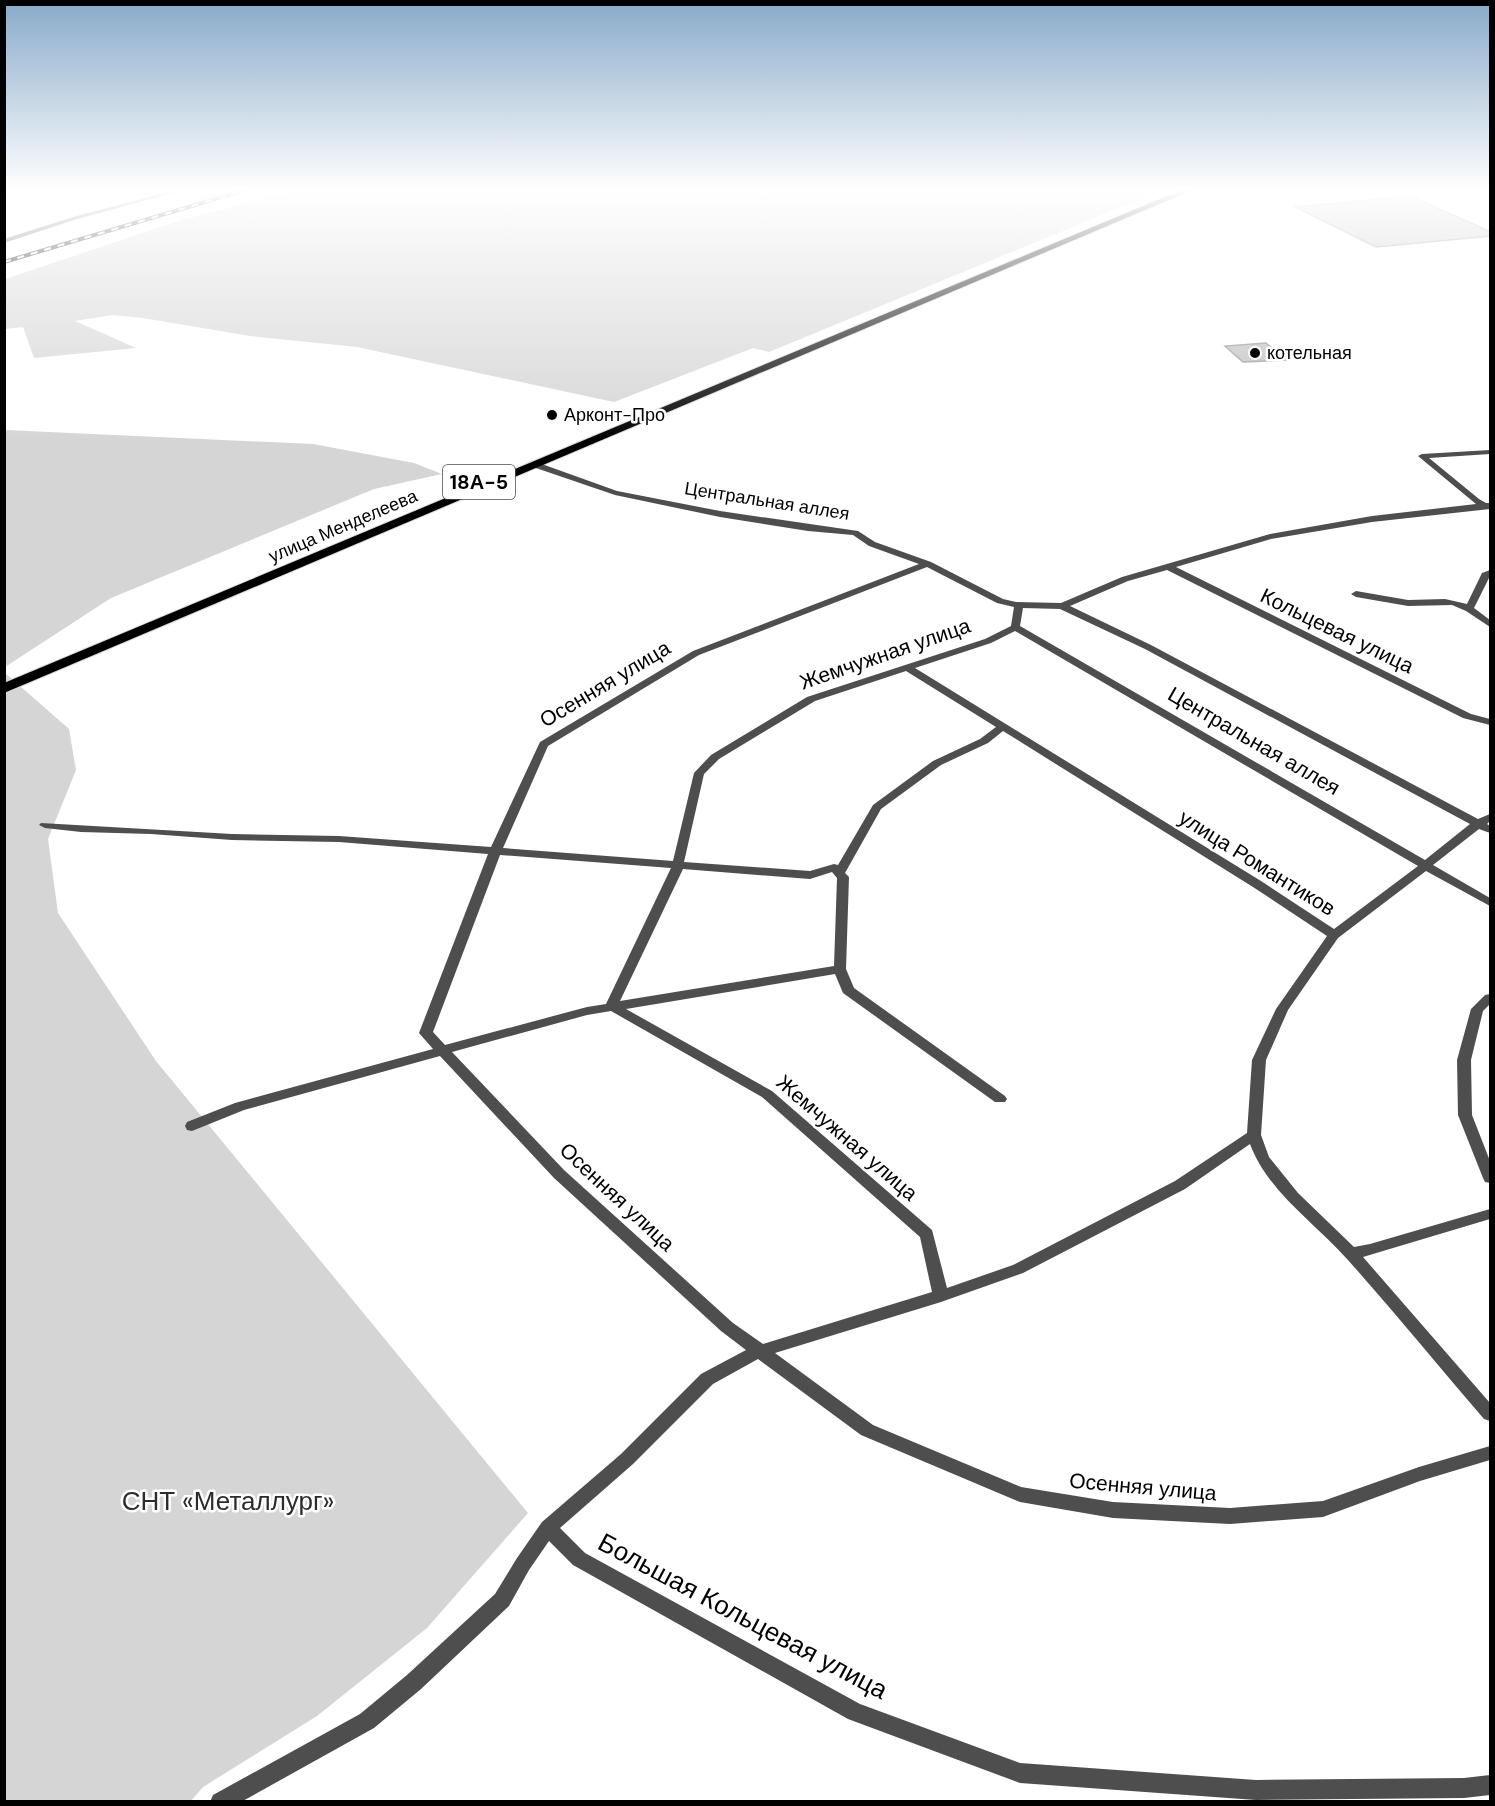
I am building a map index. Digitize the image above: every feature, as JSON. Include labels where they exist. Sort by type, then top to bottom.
[{"type":"highway","name":"улица Менделеева","points":[[4,681],[982,272]]},
{"type":"highway","name":"улица Менделеева","points":[[4,689],[993,272]]},
{"type":"street","points":[[1489,507],[1422,456],[1491,452]]},
{"type":"street","name":"Центральная аллея","points":[[536,465],[615,493],[720,514],[855,533],[872,544],[927,564],[1000,601],[1019,605],[1062,606],[1148,647],[1491,830]]},
{"type":"street","points":[[1062,606],[1125,579],[1270,537],[1372,519],[1489,507]]},
{"type":"street","name":"Осенняя улица","points":[[927,564],[696,653],[544,744],[496,851],[426,1033],[559,1174],[727,1327],[867,1430],[1020,1494],[1113,1510],[1230,1516],[1323,1509],[1419,1474],[1491,1453]]},
{"type":"street","name":"Кольцевая улица","points":[[1169,567],[1467,716],[1491,722]]},
{"type":"street","points":[[1469,609],[1486,573],[1491,573]]},
{"type":"street","points":[[1356,594],[1410,603],[1440,600],[1458,603],[1491,624]]},
{"type":"street","points":[[1015,627],[1019,605]]},
{"type":"street","name":"Центральная аллея","points":[[1015,627],[1491,903]]},
{"type":"street","name":"Жемчужная улица","points":[[942,1296],[927,1234],[767,1094],[611,1006],[678,864],[699,773],[715,757],[811,699],[988,641],[1015,627]]},
{"type":"street","name":"улица Романтиков","points":[[908,668],[1334,934],[1282,1009],[1259,1060],[1254,1135]]},
{"type":"street","points":[[840,873],[877,807],[937,763],[984,741],[1002,727]]},
{"type":"street","points":[[1334,934],[1426,865],[1477,823],[1491,817]]},
{"type":"street","points":[[45,825],[232,837],[339,839],[810,875],[834,868],[843,877],[840,969],[848,990],[1000,1099]]},
{"type":"street","points":[[192,1126],[240,1106],[587,1011],[840,969]]},
{"type":"street","points":[[1491,998],[1477,1009],[1464,1060],[1465,1115],[1491,1178]]},
{"type":"street","points":[[220,1802],[367,1721],[414,1682],[502,1600],[548,1528],[627,1459],[707,1379],[749,1355],[942,1296],[1018,1269],[1180,1185],[1254,1135],[1263,1159],[1293,1197],[1351,1253],[1491,1414]]},
{"type":"street","points":[[1351,1253],[1370,1250],[1491,1214]]},
{"type":"street","name":"Большая Кольцевая улица","points":[[548,1528],[579,1559],[855,1712],[1020,1773],[1256,1790],[1464,1788],[1491,1785]]},
{"type":"green space","points":[[25,272],[962,272],[769,352],[753,348],[614,402],[357,347],[250,336],[112,315],[75,321],[136,348],[34,358],[23,327],[5,329],[5,279]]},
{"type":"green space","points":[[5,430],[313,444],[414,463],[442,474],[374,489],[111,598],[5,667]]},
{"type":"green space","name":"СНТ «Металлург»","points":[[4,672],[69,729],[76,770],[48,839],[58,913],[156,1061],[528,1513],[427,1628],[317,1716],[203,1787],[191,1801],[5,1801]]},
{"type":"building","name":"котельная","points":[[1266,343],[1286,360],[1243,362],[1225,346]]},
{"type":"place","name":"котельная","points":[[1255,353]]},
{"type":"place","name":"Арконт-Про","points":[[552,415]]}]
